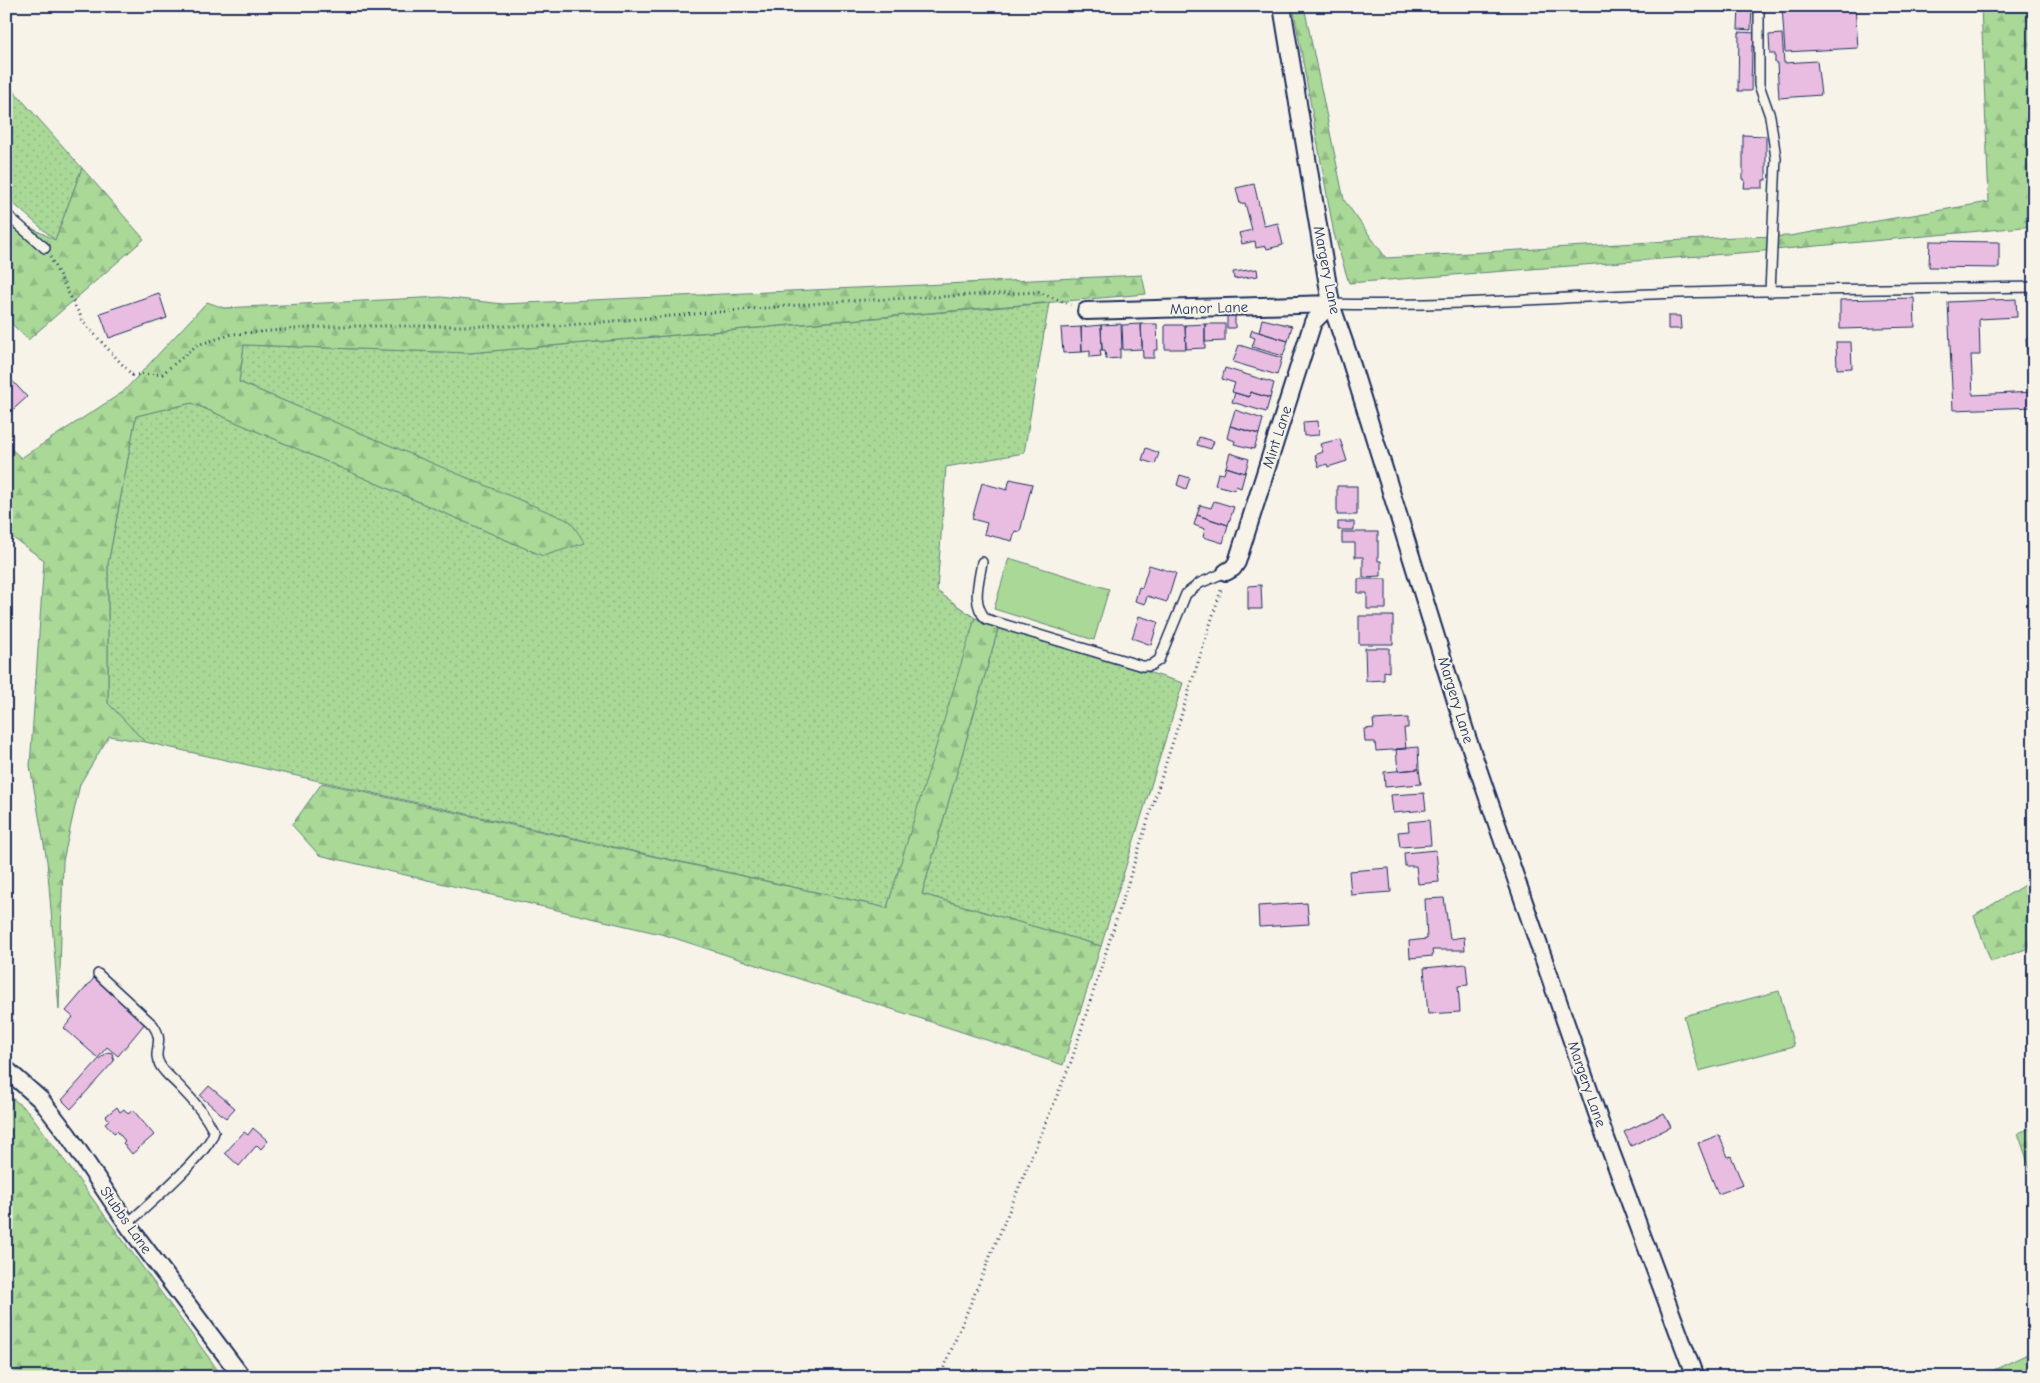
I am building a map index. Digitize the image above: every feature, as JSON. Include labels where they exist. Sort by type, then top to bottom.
[{"type":"street","name":"Margery Lane","points":[[1282,6],[1331,304],[1353,368],[1470,746],[1601,1126],[1695,1377]]},
{"type":"street","name":"Manor Lane","points":[[1086,311],[1331,304]]},
{"type":"street","name":"Mint Lane","points":[[1226,572],[1233,568],[1237,562],[1313,322],[1331,304]]},
{"type":"street","name":"Stubbs Lane","points":[[6,1069],[40,1100],[68,1135],[127,1224],[242,1377]]},
{"type":"lane","points":[[1759,6],[1759,85],[1770,116],[1776,158],[1770,292]]},
{"type":"lane","points":[[6,214],[45,248]]},
{"type":"lane","points":[[1331,304],[1396,306],[1633,294],[1770,292],[1848,288],[2034,287]]},
{"type":"lane","points":[[982,562],[976,600],[979,611],[986,619],[1142,666],[1150,666],[1159,660],[1186,594],[1200,583],[1226,572]]},
{"type":"lane","points":[[98,974],[153,1025],[160,1039],[157,1050],[158,1062],[186,1093],[214,1132],[213,1138],[202,1153],[127,1224]]},
{"type":"path","points":[[45,248],[84,323],[132,375],[162,374],[197,345],[233,334],[334,326],[556,326],[845,301],[1039,292],[1086,311]]},
{"type":"path","points":[[940,1377],[1071,1062],[1226,572]]},
{"type":"green space","points":[[1293,6],[1304,6],[1344,200],[1386,258],[1735,237],[1789,236],[1989,202],[1981,6],[2034,6],[2034,226],[1752,252],[1349,283],[1334,234]]},
{"type":"green space","points":[[6,82],[82,168],[55,240],[6,197]]},
{"type":"green space","points":[[82,168],[144,239],[28,340],[6,318],[6,215],[55,240]]},
{"type":"green space","points":[[1142,275],[1146,294],[469,353],[244,345],[239,382],[570,521],[585,543],[543,556],[192,403],[136,416],[108,564],[108,703],[145,742],[109,736],[80,784],[63,861],[59,1010],[47,861],[30,766],[44,560],[6,533],[6,444],[21,458],[123,392],[207,302],[224,308],[441,297],[503,304]]},
{"type":"green space","points":[[1049,303],[1024,453],[946,467],[937,591],[975,618],[961,675],[887,908],[145,742],[108,703],[108,564],[136,416],[192,403],[543,556],[584,542],[569,521],[239,382],[244,345],[469,353]]},
{"type":"green space","points":[[1009,558],[1109,589],[1094,640],[994,609]]},
{"type":"green space","points":[[975,618],[999,626],[922,894],[1101,946],[1063,1065],[665,935],[319,855],[292,825],[322,783],[887,908]]},
{"type":"green space","points":[[999,626],[1183,683],[1101,946],[922,894]]},
{"type":"green space","points":[[2034,879],[2034,946],[1991,962],[1974,916]]},
{"type":"green space","points":[[1779,991],[1794,1046],[1699,1071],[1684,1016]]},
{"type":"green space","points":[[6,1093],[29,1112],[223,1377],[6,1377]]},
{"type":"green space","points":[[2034,1127],[2034,1180],[2018,1133]]},
{"type":"green space","points":[[2034,1351],[2034,1377],[1979,1377]]},
{"type":"building","points":[[1739,6],[1752,6],[1751,30],[1738,29]]},
{"type":"building","points":[[1782,6],[1855,6],[1858,48],[1785,52]]},
{"type":"building","points":[[1739,32],[1756,33],[1756,46],[1752,46],[1751,91],[1738,91]]},
{"type":"building","points":[[1782,34],[1784,63],[1817,61],[1821,95],[1779,98],[1777,63],[1775,63],[1775,54],[1770,54],[1769,35]]},
{"type":"building","points":[[1743,135],[1766,136],[1766,180],[1763,180],[1763,188],[1744,188]]},
{"type":"building","points":[[1254,184],[1264,226],[1278,223],[1283,245],[1267,249],[1266,246],[1256,248],[1255,241],[1242,244],[1239,233],[1252,230],[1245,203],[1240,204],[1236,188]]},
{"type":"building","points":[[1930,241],[1999,242],[1999,268],[1929,267]]},
{"type":"building","points":[[1257,269],[1258,276],[1234,279],[1233,272]]},
{"type":"building","points":[[159,293],[167,318],[109,338],[100,313]]},
{"type":"building","points":[[1914,298],[1915,327],[1840,329],[1840,300]]},
{"type":"building","points":[[2016,299],[2017,317],[1979,319],[1980,355],[1971,355],[1973,395],[2034,392],[2034,407],[1953,410],[1948,302]]},
{"type":"building","points":[[1227,314],[1235,314],[1235,328],[1227,328]]},
{"type":"building","points":[[1668,316],[1680,316],[1681,329],[1668,329]]},
{"type":"building","points":[[1262,319],[1292,326],[1288,341],[1259,332]]},
{"type":"building","points":[[1121,324],[1122,349],[1120,349],[1120,358],[1106,359],[1105,350],[1102,350],[1101,325]]},
{"type":"building","points":[[1141,324],[1157,324],[1158,350],[1154,350],[1154,358],[1143,358]]},
{"type":"building","points":[[1141,324],[1142,349],[1123,350],[1122,325]]},
{"type":"building","points":[[1205,324],[1225,324],[1225,341],[1205,342]]},
{"type":"building","points":[[1205,324],[1205,348],[1186,349],[1185,325]]},
{"type":"building","points":[[1101,325],[1101,356],[1090,357],[1090,351],[1082,352],[1081,327]]},
{"type":"building","points":[[1165,325],[1185,325],[1186,349],[1165,349]]},
{"type":"building","points":[[1081,327],[1082,352],[1063,353],[1061,328]]},
{"type":"building","points":[[1252,330],[1288,341],[1283,356],[1252,347],[1255,338],[1250,336]]},
{"type":"building","points":[[2034,337],[2034,354],[2027,354],[2026,338]]},
{"type":"building","points":[[1836,342],[1851,342],[1852,368],[1837,369]]},
{"type":"building","points":[[1239,345],[1282,358],[1277,375],[1233,362]]},
{"type":"building","points":[[1225,368],[1274,383],[1270,398],[1250,392],[1249,397],[1232,392],[1235,383],[1222,379]]},
{"type":"building","points":[[9,377],[27,397],[6,416],[6,380]]},
{"type":"building","points":[[1250,392],[1270,398],[1266,412],[1232,402],[1235,393],[1249,397]]},
{"type":"building","points":[[1235,410],[1263,419],[1259,434],[1230,426]]},
{"type":"building","points":[[1318,421],[1319,435],[1304,436],[1303,422]]},
{"type":"building","points":[[1230,426],[1259,434],[1254,449],[1234,444],[1235,441],[1227,438]]},
{"type":"building","points":[[1199,437],[1214,441],[1211,449],[1197,445]]},
{"type":"building","points":[[1340,439],[1347,461],[1328,467],[1327,464],[1319,467],[1315,455],[1323,452],[1320,444]]},
{"type":"building","points":[[1146,448],[1159,453],[1155,464],[1142,460]]},
{"type":"building","points":[[1230,453],[1249,459],[1245,473],[1226,467]]},
{"type":"building","points":[[1226,467],[1245,473],[1241,488],[1236,486],[1235,490],[1215,485],[1218,473],[1224,474]]},
{"type":"building","points":[[1180,475],[1190,478],[1186,489],[1177,485]]},
{"type":"building","points":[[1010,479],[1032,484],[1020,532],[1015,531],[1012,541],[984,534],[987,523],[972,519],[982,483],[1007,490]]},
{"type":"building","points":[[1337,486],[1357,486],[1357,515],[1337,515]]},
{"type":"building","points":[[1214,501],[1234,507],[1228,525],[1197,515],[1200,505],[1211,508]]},
{"type":"building","points":[[1197,515],[1228,525],[1223,543],[1203,537],[1205,529],[1194,525]]},
{"type":"building","points":[[1338,522],[1354,522],[1354,530],[1338,530]]},
{"type":"building","points":[[1342,532],[1378,532],[1378,561],[1381,561],[1381,576],[1363,577],[1363,557],[1355,557],[1355,543],[1342,543]]},
{"type":"building","points":[[1149,565],[1176,573],[1167,602],[1147,596],[1145,604],[1135,601],[1139,587],[1142,588]]},
{"type":"building","points":[[1358,579],[1386,579],[1386,609],[1367,609],[1367,593],[1358,593]]},
{"type":"building","points":[[1261,585],[1262,609],[1248,609],[1248,586]]},
{"type":"building","points":[[1139,616],[1158,622],[1151,645],[1132,638]]},
{"type":"building","points":[[1359,616],[1393,616],[1393,644],[1359,644]]},
{"type":"building","points":[[1365,648],[1389,648],[1389,672],[1384,671],[1384,680],[1366,681]]},
{"type":"building","points":[[1408,718],[1408,728],[1404,728],[1406,749],[1376,751],[1375,742],[1365,742],[1364,729],[1374,728],[1373,720]]},
{"type":"building","points":[[1418,747],[1419,769],[1398,771],[1396,749]]},
{"type":"building","points":[[1419,769],[1421,784],[1385,787],[1384,772]]},
{"type":"building","points":[[1424,793],[1426,810],[1393,813],[1391,795]]},
{"type":"building","points":[[1429,820],[1431,845],[1400,847],[1398,832],[1409,831],[1408,822]]},
{"type":"building","points":[[1436,850],[1439,882],[1418,884],[1416,866],[1405,866],[1404,853]]},
{"type":"building","points":[[1389,868],[1391,892],[1351,895],[1349,871]]},
{"type":"building","points":[[1444,898],[1450,939],[1464,937],[1465,950],[1432,950],[1433,956],[1410,958],[1409,941],[1427,939],[1425,899]]},
{"type":"building","points":[[1307,903],[1309,924],[1259,927],[1258,906]]},
{"type":"building","points":[[1466,964],[1468,985],[1458,986],[1460,1012],[1428,1014],[1424,968]]},
{"type":"building","points":[[94,978],[146,1022],[118,1056],[107,1047],[98,1058],[64,1028],[73,1017],[66,1011]]},
{"type":"building","points":[[108,1052],[112,1053],[114,1061],[71,1109],[62,1100],[99,1059]]},
{"type":"building","points":[[209,1086],[235,1108],[226,1118],[200,1096]]},
{"type":"building","points":[[117,1107],[120,1112],[124,1109],[128,1114],[133,1110],[154,1135],[132,1154],[123,1143],[125,1141],[117,1131],[114,1133],[105,1123],[109,1120],[106,1116]]},
{"type":"building","points":[[1664,1113],[1671,1127],[1631,1146],[1624,1132]]},
{"type":"building","points":[[253,1128],[268,1141],[261,1149],[257,1145],[239,1166],[225,1153],[244,1132],[248,1135]]},
{"type":"building","points":[[1719,1135],[1728,1157],[1731,1156],[1743,1185],[1718,1194],[1698,1143]]}]
